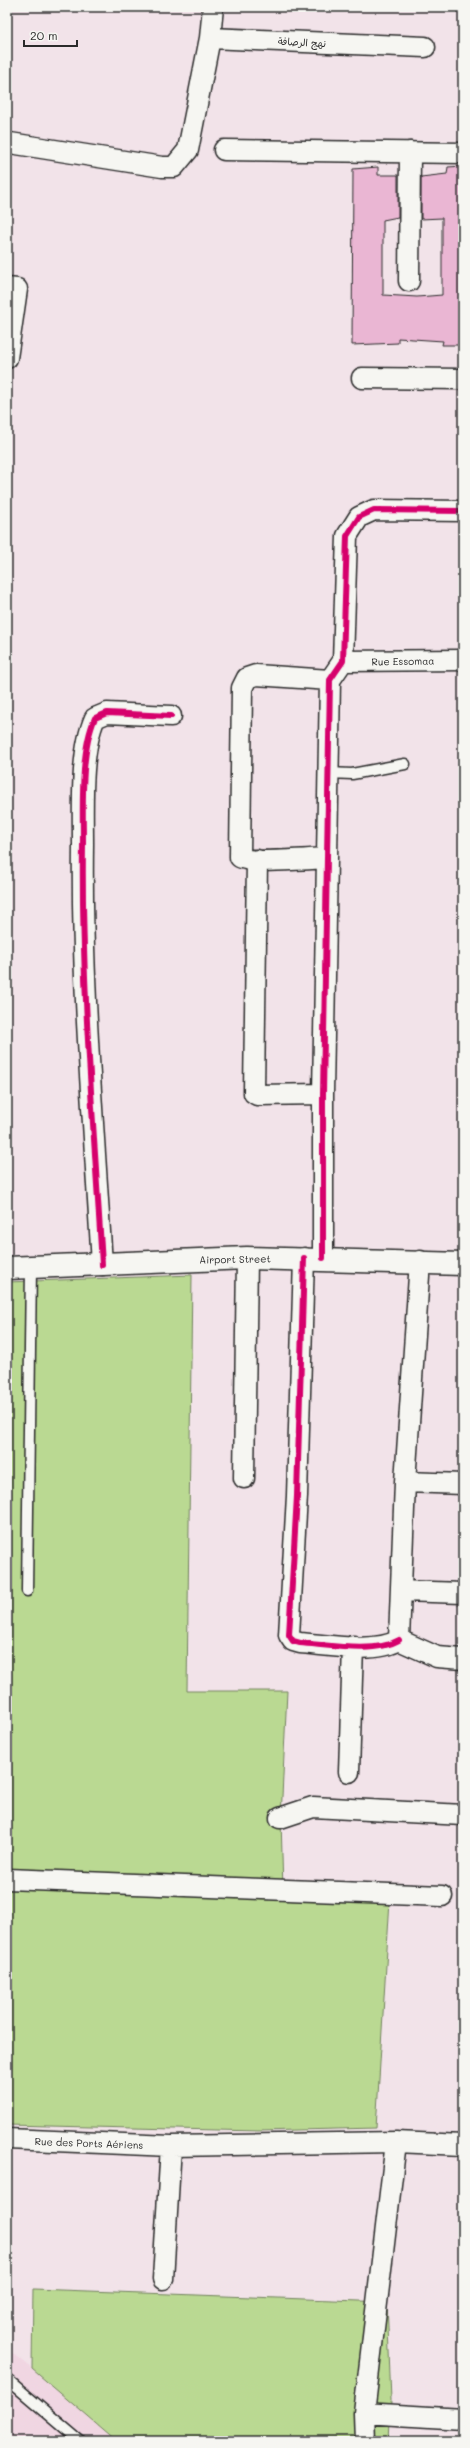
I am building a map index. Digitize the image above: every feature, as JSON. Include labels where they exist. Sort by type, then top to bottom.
[{"type":"street","points":[[10,143],[162,167],[174,167],[188,150],[210,38],[213,7]]},
{"type":"street","name":"نهج الرصافة","points":[[210,38],[425,47]]},
{"type":"street","points":[[224,150],[463,153]]},
{"type":"street","points":[[409,281],[410,152]]},
{"type":"street","points":[[7,288],[16,289],[7,358]]},
{"type":"street","points":[[362,378],[463,379]]},
{"type":"street","points":[[463,511],[374,510],[359,517],[347,536],[343,661],[330,680],[323,1094],[314,1258],[297,1496],[289,1635],[293,1640],[300,1643],[353,1646],[385,1646],[399,1640],[437,1657],[463,1659]]},
{"type":"street","name":"Rue Essomaa","points":[[343,661],[463,660]]},
{"type":"street","points":[[326,858],[244,860],[240,857],[242,688],[248,678],[256,675],[330,680]]},
{"type":"street","points":[[102,1265],[82,907],[83,816],[87,744],[95,718],[107,714],[170,716]]},
{"type":"street","points":[[257,860],[254,1093],[257,1095],[323,1094]]},
{"type":"street","points":[[244,1478],[247,1258]]},
{"type":"street","name":"Airport Street","points":[[7,1268],[247,1258],[314,1258],[420,1261],[463,1264]]},
{"type":"street","points":[[399,1640],[405,1482],[420,1261]]},
{"type":"street","points":[[405,1482],[463,1484]]},
{"type":"street","points":[[401,1591],[463,1593]]},
{"type":"street","points":[[349,1772],[353,1646]]},
{"type":"street","points":[[280,1818],[313,1807],[463,1814]]},
{"type":"street","points":[[7,1879],[442,1896]]},
{"type":"street","name":"Rue des Ports Aériens","points":[[7,2139],[171,2146],[396,2142],[463,2145]]},
{"type":"street","points":[[365,2441],[364,2413],[396,2142]]},
{"type":"street","points":[[163,2279],[171,2146]]},
{"type":"street","points":[[364,2413],[463,2419]]},
{"type":"lane","points":[[328,773],[352,774],[405,764]]},
{"type":"lane","points":[[27,1591],[31,1267]]},
{"type":"lane","points":[[7,2379],[80,2441]]},
{"type":"shaded area","points":[[7,2349],[32,2369],[116,2441],[7,2441]]},
{"type":"green space","points":[[192,1275],[187,1691],[287,1691],[281,1818],[283,1892],[390,1900],[376,2128],[259,2131],[7,2125],[7,1282]]},
{"type":"green space","points":[[33,2289],[387,2302],[391,2400],[389,2441],[116,2441],[32,2369]]},
{"type":"building","points":[[463,166],[463,345],[442,345],[443,341],[398,338],[398,343],[352,345],[353,169],[378,167],[378,175],[398,175],[398,217],[383,220],[383,295],[417,297],[442,295],[442,218],[421,219],[421,177],[447,174],[448,167]]},
{"type":"cycle path","points":[[323,1258],[323,1094],[330,680],[343,661],[347,536],[359,517],[374,510],[463,511]]},
{"type":"cycle path","points":[[102,1265],[84,949],[83,780],[87,747],[90,731],[95,718],[107,713],[171,716]]},
{"type":"cycle path","points":[[304,1258],[297,1496],[289,1635],[293,1641],[300,1643],[351,1648],[377,1647],[399,1640]]}]
